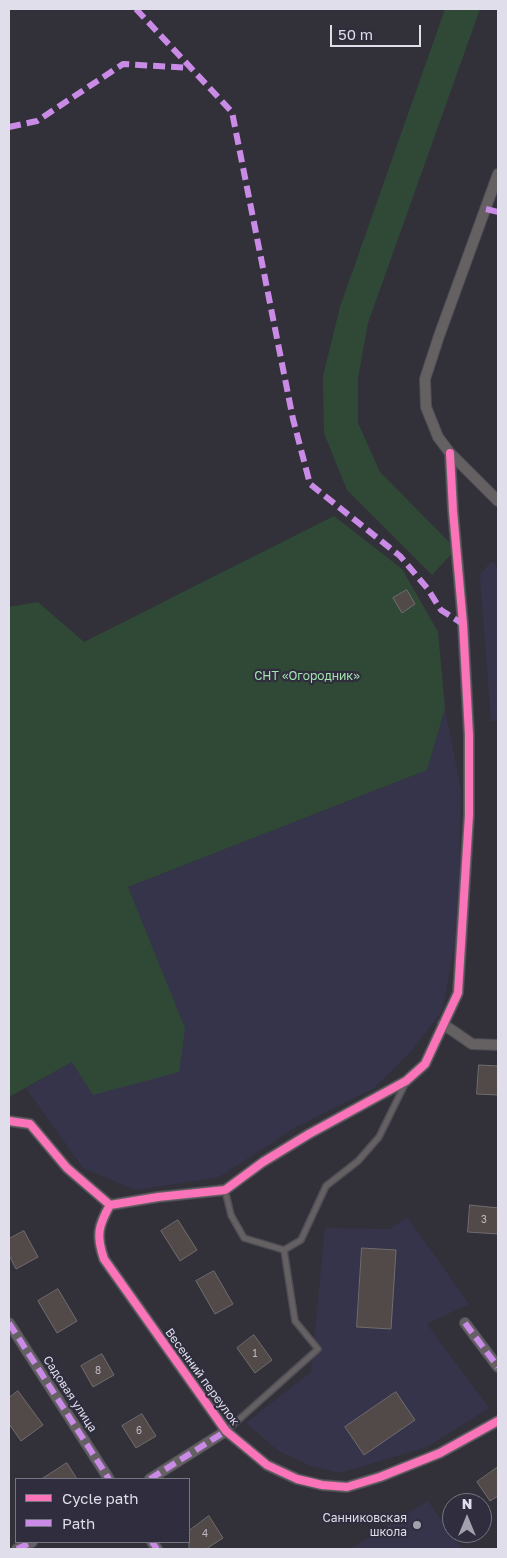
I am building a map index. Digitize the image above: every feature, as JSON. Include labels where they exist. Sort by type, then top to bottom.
[{"type":"street","points":[[498,174],[439,336],[426,379],[426,408],[438,437],[450,453],[498,501]]},
{"type":"street","points":[[9,1121],[30,1124],[67,1168],[110,1205],[158,1197],[225,1190],[263,1162],[301,1138],[406,1081],[424,1064],[458,993],[469,815],[469,734],[450,453]]},
{"type":"street","points":[[443,1024],[472,1044],[498,1045]]},
{"type":"street","name":"Весенний переулок","points":[[110,1205],[99,1227],[98,1242],[104,1259],[226,1431],[266,1465],[297,1479],[322,1485],[348,1487],[440,1452],[498,1422]]},
{"type":"street","name":"Садовая улица","points":[[9,1323],[109,1478]]},
{"type":"street","points":[[466,1323],[498,1367]]},
{"type":"street","points":[[152,1478],[226,1431]]},
{"type":"street","points":[[17,1549],[30,1543]]},
{"type":"lane","points":[[225,1190],[231,1215],[244,1238],[284,1250],[301,1240],[326,1186],[358,1161],[379,1136],[406,1081]]},
{"type":"lane","points":[[226,1431],[318,1348],[294,1321],[284,1250]]},
{"type":"shaded area","points":[[491,561],[498,567],[498,721],[491,721],[480,575]]},
{"type":"shaded area","points":[[445,708],[461,792],[458,927],[442,1011],[413,1049],[374,1088],[296,1127],[219,1177],[136,1190],[83,1168],[26,1088],[72,1062],[185,1028],[128,887],[427,770]]},
{"type":"shaded area","points":[[407,1217],[469,1304],[427,1324],[489,1408],[427,1447],[340,1473],[311,1466],[279,1451],[246,1423],[311,1372],[325,1228],[390,1229]]},
{"type":"shaded area","name":"Санниковская школа","points":[[428,1501],[442,1521],[442,1543],[458,1543],[462,1549],[350,1549]]},
{"type":"green space","points":[[445,9],[480,9],[368,323],[358,378],[358,423],[380,472],[456,549],[432,575],[347,490],[324,433],[323,376],[340,307]]},
{"type":"green space","name":"СНТ «Огородник»","points":[[334,516],[402,569],[438,632],[445,708],[427,770],[128,887],[185,1028],[179,1072],[93,1095],[72,1062],[9,1097],[9,607],[38,602],[84,642]]},
{"type":"building","points":[[407,590],[415,604],[402,613],[393,598]]},
{"type":"building","points":[[479,1065],[498,1066],[498,1095],[477,1094]]},
{"type":"building","points":[[470,1205],[498,1208],[498,1234],[468,1232]]},
{"type":"building","points":[[178,1220],[197,1250],[180,1261],[161,1231]]},
{"type":"building","points":[[24,1231],[38,1257],[16,1269],[9,1255],[9,1239]]},
{"type":"building","points":[[362,1248],[396,1250],[391,1329],[357,1327]]},
{"type":"building","points":[[214,1271],[233,1304],[215,1314],[196,1281]]},
{"type":"building","points":[[58,1289],[77,1321],[57,1333],[38,1301]]},
{"type":"building","points":[[254,1335],[272,1360],[255,1373],[237,1348]]},
{"type":"building","points":[[102,1354],[114,1375],[93,1387],[81,1366]]},
{"type":"building","points":[[18,1391],[43,1425],[21,1441],[9,1424],[9,1398]]},
{"type":"building","points":[[396,1392],[415,1420],[364,1455],[345,1427]]},
{"type":"building","points":[[142,1414],[156,1436],[136,1448],[122,1426]]},
{"type":"building","points":[[67,1463],[76,1478],[44,1478]]},
{"type":"building","points":[[498,1467],[498,1496],[492,1500],[492,1493],[485,1493],[477,1482]]},
{"type":"building","points":[[209,1516],[223,1538],[206,1549],[189,1549],[190,1530]]},
{"type":"marked path","points":[[136,9],[232,112],[293,419],[310,484],[400,556],[427,588],[441,610],[463,624]]},
{"type":"marked path","points":[[9,127],[37,121],[123,64],[192,68]]},
{"type":"marked path","points":[[486,209],[498,212]]},
{"type":"marked path","points":[[9,1323],[108,1478]]},
{"type":"marked path","points":[[465,1323],[498,1367]]},
{"type":"marked path","points":[[152,1478],[226,1431]]},
{"type":"marked path","points":[[17,1549],[30,1543]]},
{"type":"marked path","points":[[153,1543],[157,1549]]},
{"type":"cycle path","points":[[9,1121],[30,1124],[67,1168],[110,1205],[158,1197],[225,1190],[263,1162],[309,1134],[406,1081],[425,1064],[458,993],[469,815],[469,735],[450,453]]},
{"type":"cycle path","points":[[110,1205],[103,1219],[99,1237],[104,1259],[226,1431],[267,1465],[297,1479],[322,1485],[347,1487],[380,1477],[440,1453],[498,1421]]},
{"type":"place","name":"Санниковская школа","points":[[417,1525]]}]
